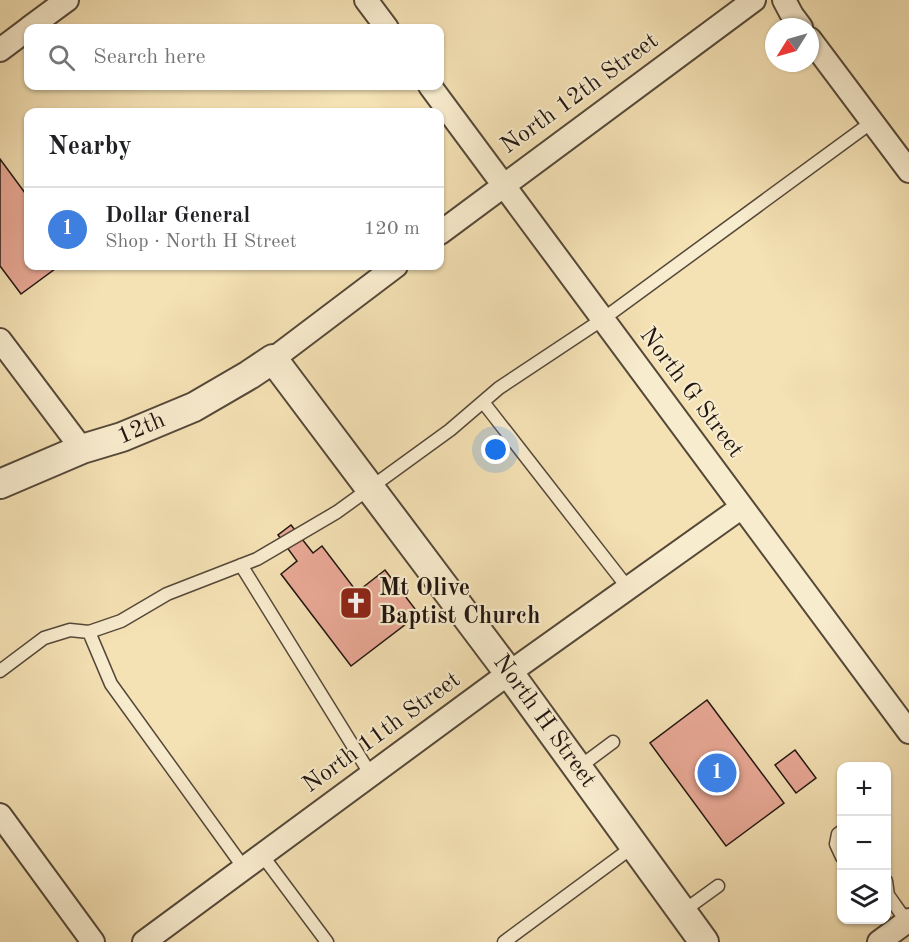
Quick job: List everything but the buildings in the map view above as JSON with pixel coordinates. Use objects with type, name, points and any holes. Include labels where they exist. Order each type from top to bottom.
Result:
[{"type":"street","points":[[36,24],[67,0]]},
{"type":"street","points":[[366,0],[384,24]]},
{"type":"street","name":"North 12th Street","points":[[444,230],[754,0]]},
{"type":"street","points":[[784,0],[794,18]]},
{"type":"street","points":[[0,50],[24,33]]},
{"type":"street","points":[[819,51],[909,171]]},
{"type":"street","name":"North G Street","points":[[433,90],[909,732]]},
{"type":"street","points":[[273,358],[391,270]]},
{"type":"street","points":[[0,340],[82,448]]},
{"type":"street","name":"12th","points":[[0,484],[82,448],[123,437],[194,407],[273,358]]},
{"type":"street","name":"North H Street","points":[[273,358],[508,673],[704,942]]},
{"type":"street","name":"North 11th Street","points":[[144,942],[508,673],[742,507]]},
{"type":"street","points":[[0,815],[93,942]]},
{"type":"street","points":[[879,942],[908,921]]},
{"type":"lane","points":[[0,671],[44,638],[70,630],[89,632],[121,621],[167,594],[257,559],[337,512],[450,430],[499,388],[603,319],[872,122]]},
{"type":"lane","points":[[483,402],[628,588]]},
{"type":"lane","points":[[241,565],[371,775]]},
{"type":"lane","points":[[89,632],[111,684],[253,861],[327,942]]},
{"type":"lane","points":[[578,768],[613,742]]},
{"type":"lane","points":[[504,942],[634,846]]},
{"type":"lane","points":[[682,912],[718,886]]},
{"type":"lane","points":[[891,900],[908,921]]},
{"type":"place","name":"Mt Olive Baptist Church","points":[[356,603]]},
{"type":"place","name":"Dollar General","points":[[717,773]]}]
